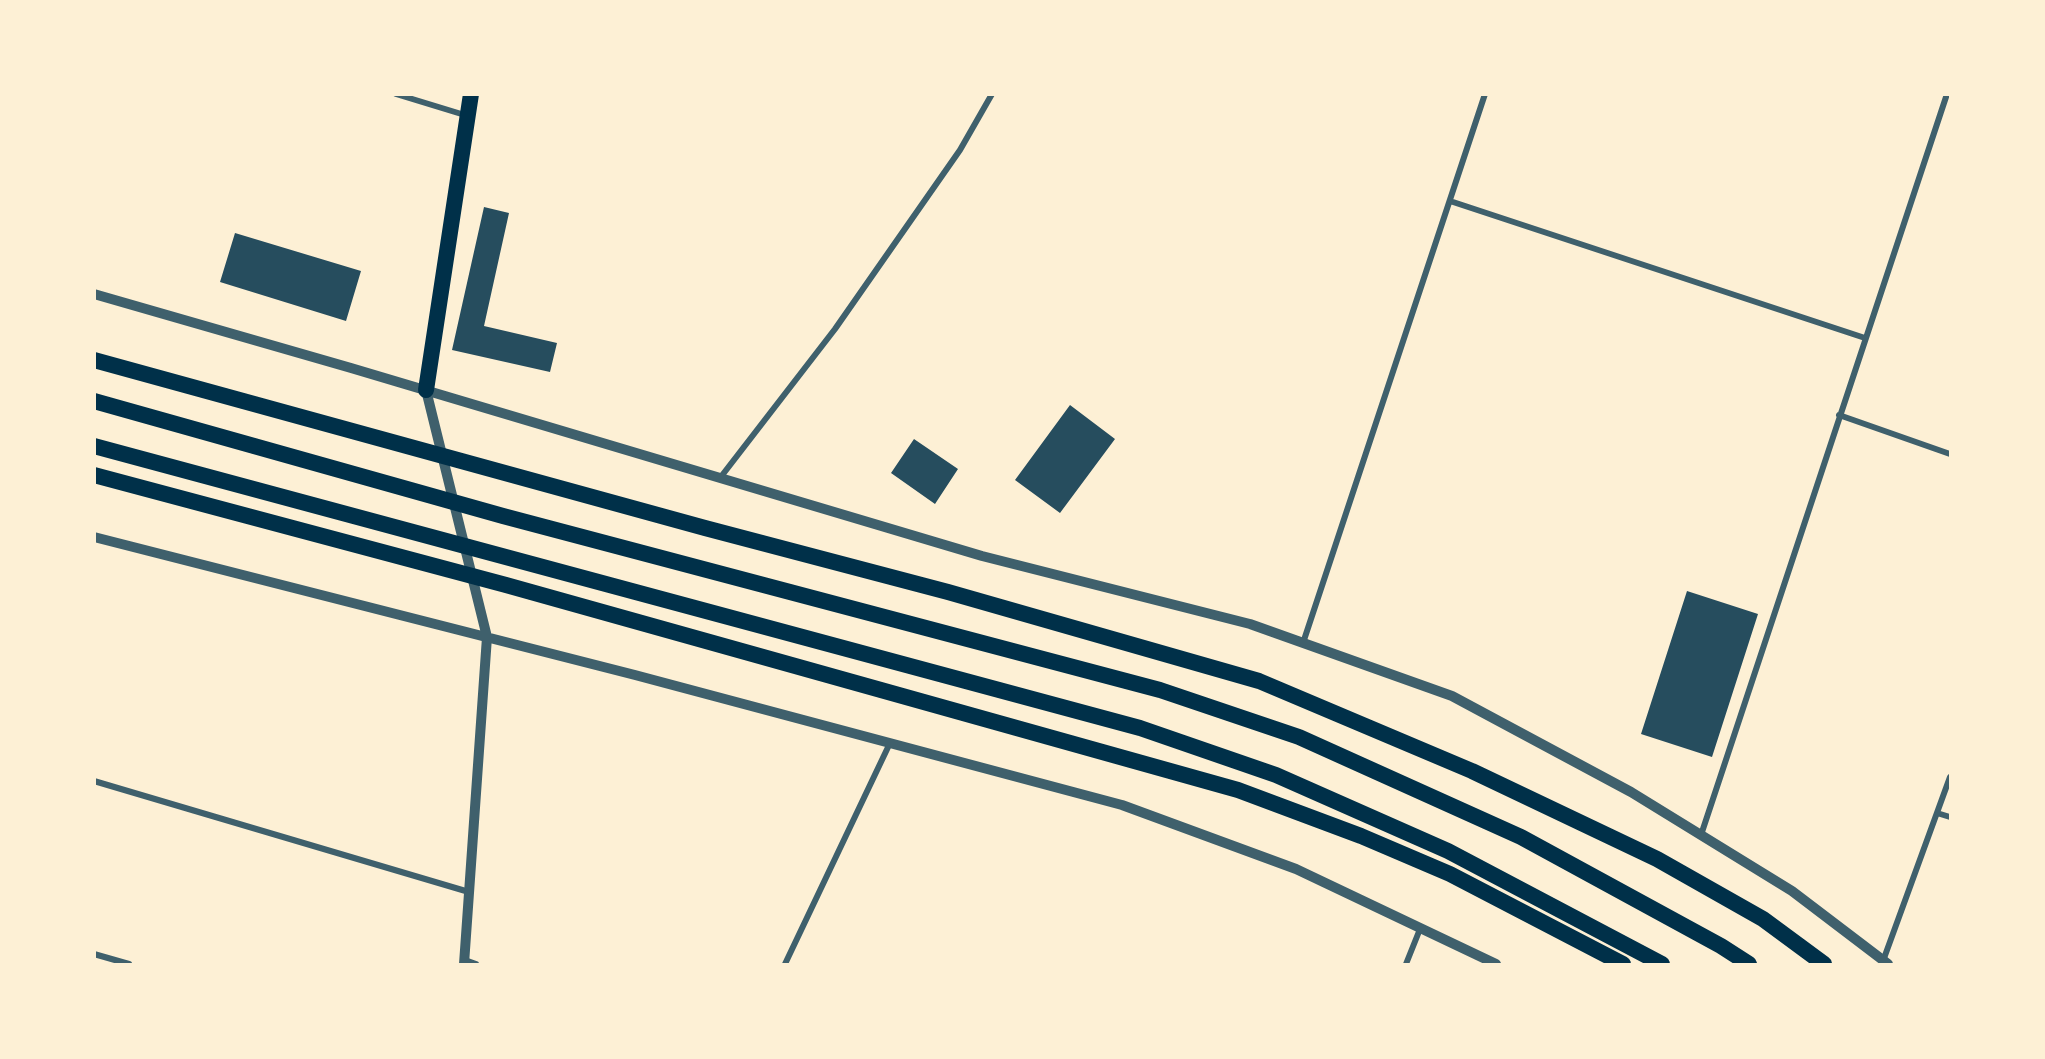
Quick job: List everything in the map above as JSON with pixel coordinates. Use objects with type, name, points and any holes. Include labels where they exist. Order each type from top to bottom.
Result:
[{"type":"highway","points":[[426,390],[471,94]]},
{"type":"highway","points":[[94,360],[948,592],[1259,681],[1472,771],[1657,859],[1763,920],[1824,964]]},
{"type":"highway","points":[[94,401],[514,519],[1160,690],[1299,737],[1521,837],[1721,946],[1749,964]]},
{"type":"highway","points":[[94,446],[1140,728],[1276,775],[1448,851],[1662,964]]},
{"type":"highway","points":[[94,475],[472,576],[1238,790],[1361,836],[1450,874],[1623,964]]},
{"type":"street","points":[[396,94],[468,116]]},
{"type":"street","points":[[720,478],[835,329],[960,150],[992,94]]},
{"type":"street","points":[[1303,643],[1485,94]]},
{"type":"street","points":[[1701,835],[1947,94]]},
{"type":"street","points":[[1450,201],[1865,338]]},
{"type":"street","points":[[94,294],[426,390],[982,556],[1250,624],[1452,696],[1631,792],[1792,891],[1885,963],[1950,777]]},
{"type":"street","points":[[426,390],[487,638],[465,962],[476,964]]},
{"type":"street","points":[[1839,415],[1950,454]]},
{"type":"street","points":[[94,537],[1122,805],[1296,869],[1496,964]]},
{"type":"street","points":[[785,964],[890,743]]},
{"type":"street","points":[[94,781],[469,892]]},
{"type":"street","points":[[1937,813],[1950,818]]},
{"type":"street","points":[[1406,964],[1420,928]]},
{"type":"street","points":[[94,954],[129,964]]},
{"type":"building","points":[[484,207],[509,213],[484,326],[557,343],[550,372],[452,350]]},
{"type":"building","points":[[235,233],[361,271],[346,321],[220,282]]},
{"type":"building","points":[[1070,405],[1115,439],[1060,513],[1015,480]]},
{"type":"building","points":[[914,439],[958,469],[935,504],[891,473]]},
{"type":"building","points":[[1687,591],[1758,614],[1712,757],[1641,734]]}]
